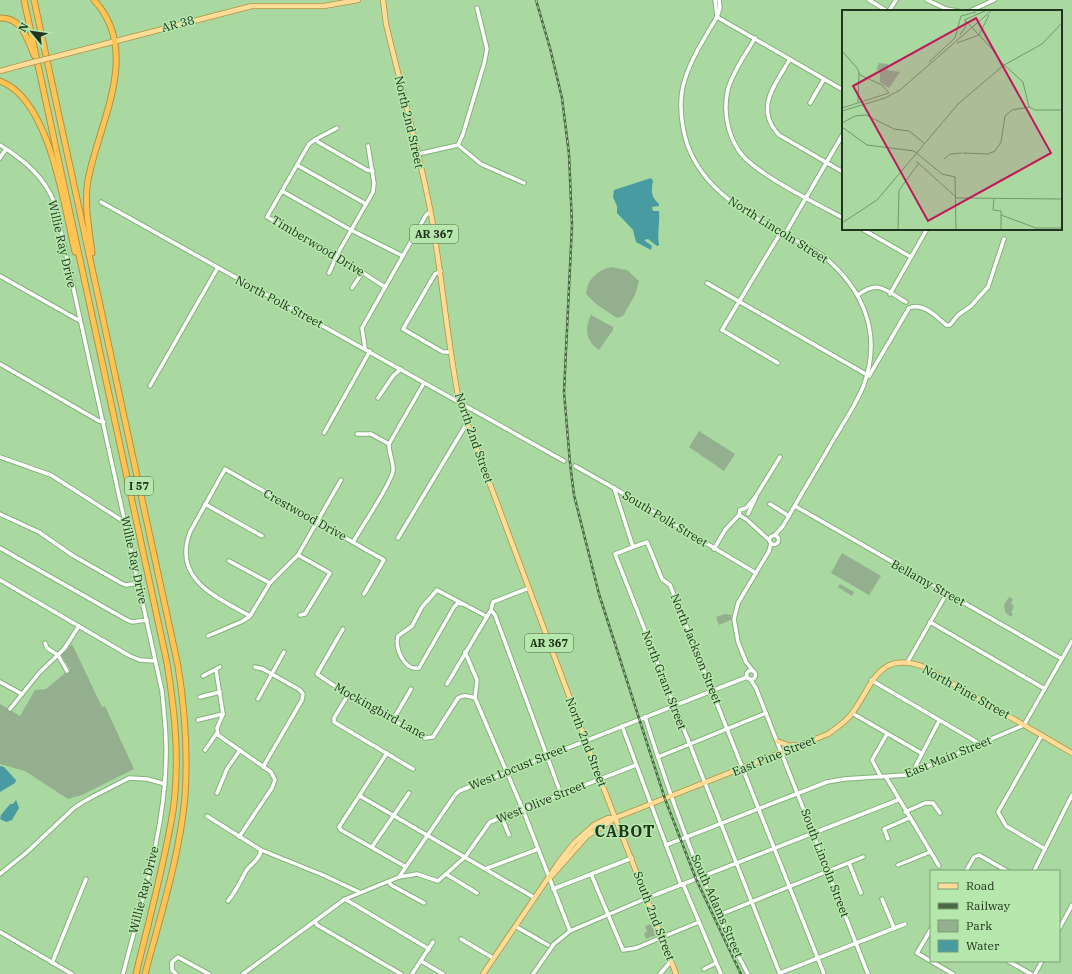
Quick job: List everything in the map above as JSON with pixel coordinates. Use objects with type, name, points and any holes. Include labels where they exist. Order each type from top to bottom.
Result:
[{"type":"highway","name":"I 57","points":[[24,0],[167,663],[176,725],[176,773],[173,810],[136,974]]},
{"type":"highway","name":"I 57","points":[[34,0],[178,666],[184,705],[186,764],[181,823],[145,974]]},
{"type":"highway","points":[[94,0],[104,14],[115,41],[117,54],[116,75],[87,187],[87,205],[94,277]]},
{"type":"highway","points":[[0,18],[14,21],[24,31],[40,72]]},
{"type":"highway","points":[[0,82],[12,87],[21,94],[45,136],[53,157],[87,300],[90,307]]},
{"type":"main road","name":"AR 38","points":[[0,71],[252,6],[324,6],[358,0]]},
{"type":"main road","points":[[377,0],[383,6]]},
{"type":"main road","name":"North 2nd Street","points":[[383,0],[383,6],[418,154],[430,212],[441,271],[450,352],[459,401],[585,741],[632,858]]},
{"type":"main road","name":"East Pine Street","points":[[483,974],[549,879],[587,836],[615,818],[828,734],[839,726],[852,713],[871,680],[885,668],[892,665],[907,663]]},
{"type":"main road","name":"North Pine Street","points":[[907,663],[924,667],[1072,753]]},
{"type":"main road","points":[[777,741],[790,746],[801,745]]},
{"type":"main road","name":"South 2nd Street","points":[[632,858],[676,974]]},
{"type":"street","points":[[715,0],[717,17],[756,38],[842,89]]},
{"type":"street","name":"North Lincoln Street","points":[[719,0],[720,8],[717,17],[695,56],[685,80],[681,108],[684,137],[697,168],[716,190],[731,202],[822,256],[837,267],[858,295],[867,318],[870,336],[871,352],[867,376],[856,401],[783,526],[773,539],[769,551],[738,603],[734,619],[736,636],[746,662],[748,676],[756,688],[782,753]]},
{"type":"street","points":[[869,0],[886,10]]},
{"type":"street","points":[[889,10],[896,0]]},
{"type":"street","points":[[927,0],[946,9],[952,10]]},
{"type":"street","points":[[972,10],[994,0]]},
{"type":"street","points":[[458,145],[484,64],[487,49],[476,8]]},
{"type":"street","points":[[756,38],[734,75],[728,89],[727,120],[731,136],[739,152],[755,167],[842,217]]},
{"type":"street","points":[[790,59],[771,92],[767,114],[772,126],[779,135],[842,171]]},
{"type":"street","points":[[810,103],[824,79]]},
{"type":"street","name":"Timberwood Drive","points":[[337,128],[309,144],[267,217],[337,256],[385,287]]},
{"type":"street","points":[[785,234],[842,136]]},
{"type":"street","points":[[316,139],[318,142],[367,170],[373,171]]},
{"type":"street","name":"Willie Ray Drive","points":[[0,145],[30,167],[42,181],[54,200],[162,691],[165,726],[165,784],[157,837],[123,974]]},
{"type":"street","points":[[418,154],[458,145]]},
{"type":"street","points":[[458,145],[481,164],[524,183]]},
{"type":"street","points":[[329,273],[373,192],[373,171],[368,146]]},
{"type":"street","points":[[0,158],[6,149]]},
{"type":"street","points":[[297,165],[366,204]]},
{"type":"street","points":[[282,191],[351,230],[402,256]]},
{"type":"street","name":"North Polk Street","points":[[101,202],[218,269],[365,348],[459,401]]},
{"type":"street","points":[[365,348],[362,328],[402,256],[426,216],[430,212]]},
{"type":"street","points":[[864,230],[911,257]]},
{"type":"street","points":[[890,294],[926,230]]},
{"type":"street","points":[[778,363],[722,330],[781,232]]},
{"type":"street","points":[[707,283],[867,376],[871,375],[909,308],[922,308],[936,316],[946,325],[950,325],[958,315],[980,297],[990,283],[1004,239]]},
{"type":"street","points":[[150,386],[218,269]]},
{"type":"street","points":[[441,271],[435,274],[403,329],[443,352],[450,352]]},
{"type":"street","points":[[352,288],[362,272]]},
{"type":"street","points":[[0,276],[80,321]]},
{"type":"street","points":[[858,295],[874,286],[906,302]]},
{"type":"street","points":[[324,433],[370,351]]},
{"type":"street","points":[[0,364],[99,421],[104,422]]},
{"type":"street","points":[[378,398],[393,376],[401,369]]},
{"type":"street","points":[[357,434],[371,434],[389,444],[424,382]]},
{"type":"street","points":[[459,401],[564,461]]},
{"type":"street","points":[[398,538],[467,423]]},
{"type":"street","name":"Crestwood Drive","points":[[206,504],[225,469],[353,542],[391,478],[393,465],[389,454],[389,444]]},
{"type":"street","points":[[714,549],[725,530],[734,522],[748,514],[756,496],[780,456]]},
{"type":"street","points":[[0,457],[51,475],[126,523]]},
{"type":"street","name":"South Polk Street","points":[[575,466],[756,573]]},
{"type":"street","points":[[208,636],[243,621],[250,616],[270,583],[298,555],[341,480]]},
{"type":"street","points":[[614,488],[633,547]]},
{"type":"street","points":[[756,496],[746,508],[740,509],[742,517],[773,539]]},
{"type":"street","points":[[250,616],[203,589],[194,579],[185,553],[186,543],[206,504],[262,536]]},
{"type":"street","points":[[770,504],[789,516]]},
{"type":"street","name":"Bellamy Street","points":[[795,506],[1062,659]]},
{"type":"street","points":[[746,508],[750,522]]},
{"type":"street","points":[[0,514],[39,532],[72,555],[121,582],[126,584],[139,584]]},
{"type":"street","points":[[353,542],[384,560],[364,594]]},
{"type":"street","name":"North Jackson Street","points":[[633,547],[646,542],[662,579],[670,584],[760,808],[824,974]]},
{"type":"street","name":"North Grant Street","points":[[633,547],[615,554],[720,824],[780,973]]},
{"type":"street","points":[[0,548],[127,620],[132,622],[147,620]]},
{"type":"street","points":[[298,555],[330,573],[306,614],[300,615]]},
{"type":"street","points":[[229,561],[270,583]]},
{"type":"street","points":[[0,580],[140,660],[155,661]]},
{"type":"street","points":[[447,684],[486,616],[491,610],[493,602],[529,588]]},
{"type":"street","points":[[462,604],[458,603],[454,607],[422,664],[416,668],[407,665],[398,646],[398,636],[412,626],[422,607],[433,592],[437,590],[441,591],[486,616]]},
{"type":"street","points":[[907,663],[947,593]]},
{"type":"street","points":[[452,598],[454,607]]},
{"type":"street","points":[[491,610],[497,622],[561,794]]},
{"type":"street","points":[[930,622],[1045,689]]},
{"type":"street","points":[[10,709],[39,673],[58,655],[80,626]]},
{"type":"street","name":"Mockingbird Lane","points":[[343,629],[317,674],[348,695],[429,739],[433,737],[458,698],[462,696],[475,698]]},
{"type":"street","points":[[1024,725],[1072,642]]},
{"type":"street","points":[[46,643],[47,648],[58,655],[66,671]]},
{"type":"street","points":[[258,699],[284,652]]},
{"type":"street","points":[[465,652],[477,680],[475,698],[523,810],[569,929]]},
{"type":"street","name":"North Lincoln Street","points":[[746,662],[755,673],[756,688]]},
{"type":"street","points":[[255,667],[263,669],[300,690],[303,694],[302,700],[263,767]]},
{"type":"street","points":[[203,676],[220,668]]},
{"type":"street","points":[[205,750],[217,733],[223,714],[216,670]]},
{"type":"street","points":[[748,676],[753,671]]},
{"type":"street","points":[[748,676],[755,677]]},
{"type":"street","name":"West Locust Street","points":[[243,974],[345,899],[359,892],[399,877],[455,795],[465,788],[748,676]]},
{"type":"street","points":[[871,680],[977,742],[979,745]]},
{"type":"street","points":[[0,682],[22,694]]},
{"type":"street","points":[[394,720],[411,689]]},
{"type":"street","points":[[200,697],[220,692]]},
{"type":"street","points":[[348,695],[332,720],[412,769]]},
{"type":"street","points":[[658,757],[766,713]]},
{"type":"street","points":[[852,713],[921,753]]},
{"type":"street","points":[[198,720],[223,714]]},
{"type":"street","name":"South Adams Street","points":[[645,717],[671,797],[702,877],[748,974]]},
{"type":"street","points":[[912,773],[921,753],[939,721]]},
{"type":"street","name":"East Main Street","points":[[666,845],[827,782],[844,779],[900,776],[912,773],[1024,725]]},
{"type":"street","points":[[622,726],[650,805],[682,885],[721,974]]},
{"type":"street","points":[[217,733],[271,772],[274,783],[239,837]]},
{"type":"street","points":[[887,734],[872,760],[939,866]]},
{"type":"street","points":[[1042,735],[998,812],[1006,826],[1045,849]]},
{"type":"street","points":[[217,793],[227,769],[240,750]]},
{"type":"street","points":[[386,753],[339,827],[341,830],[406,867]]},
{"type":"street","name":"South Lincoln Street","points":[[782,753],[799,793],[868,974]]},
{"type":"street","name":"West Olive Street","points":[[446,874],[465,856],[490,822],[636,765]]},
{"type":"street","points":[[0,874],[26,853],[69,812],[90,798],[129,778],[147,779],[165,784]]},
{"type":"street","points":[[372,848],[409,793]]},
{"type":"street","points":[[1034,870],[1072,795]]},
{"type":"street","points":[[360,796],[535,898]]},
{"type":"street","points":[[533,974],[554,944],[569,929],[898,800]]},
{"type":"street","points":[[905,812],[925,803],[933,803],[940,813]]},
{"type":"street","points":[[207,816],[261,850],[359,892]]},
{"type":"street","points":[[502,818],[509,835]]},
{"type":"street","points":[[888,838],[884,830],[909,818]]},
{"type":"street","points":[[485,869],[538,849]]},
{"type":"street","points":[[228,901],[241,883],[249,867],[258,859],[261,850]]},
{"type":"street","points":[[898,865],[930,852]]},
{"type":"street","points":[[967,870],[974,857],[979,855],[1004,870]]},
{"type":"street","points":[[719,915],[829,872],[862,857]]},
{"type":"street","points":[[553,889],[632,858]]},
{"type":"street","points":[[849,863],[861,893]]},
{"type":"street","points":[[399,877],[417,874],[438,881],[446,874],[478,893]]},
{"type":"street","points":[[591,874],[623,950],[636,948],[699,922]]},
{"type":"street","points":[[52,963],[86,879]]},
{"type":"street","points":[[389,882],[391,885],[424,903]]},
{"type":"street","points":[[345,899],[429,949]]},
{"type":"street","points":[[882,899],[894,928]]},
{"type":"street","points":[[1060,927],[1072,905]]},
{"type":"street","points":[[314,922],[401,974]]},
{"type":"street","points":[[780,973],[905,924]]},
{"type":"street","points":[[515,926],[548,945]]},
{"type":"street","points":[[930,931],[917,953],[930,961]]},
{"type":"street","points":[[0,932],[72,974]]},
{"type":"street","points":[[461,939],[493,958]]},
{"type":"street","points":[[412,974],[433,942]]},
{"type":"street","points":[[176,974],[172,970],[172,962],[178,957],[209,974]]},
{"type":"street","points":[[421,961],[443,974]]},
{"type":"street","points":[[660,974],[671,961]]},
{"type":"street","points":[[932,962],[953,974]]},
{"type":"street","points":[[1010,962],[1031,974]]},
{"type":"street","points":[[1035,974],[1041,962]]},
{"type":"street","points":[[704,970],[716,963]]},
{"type":"green space","points":[[611,267],[627,270],[639,281],[635,295],[623,316],[617,318],[596,304],[586,294],[588,284],[594,276],[606,268]]},
{"type":"green space","points":[[591,315],[613,327],[613,330],[599,350],[591,343],[589,339],[587,325]]},
{"type":"green space","points":[[699,431],[735,454],[724,471],[689,447]]},
{"type":"green space","points":[[842,553],[881,576],[869,595],[831,573]]},
{"type":"green space","points":[[840,584],[854,592],[852,596],[838,587]]},
{"type":"green space","points":[[1009,597],[1013,599],[1011,603],[1014,607],[1011,612],[1013,614],[1011,617],[1005,612],[1004,605]]},
{"type":"green space","points":[[725,614],[732,615],[731,620],[719,625],[716,617]]},
{"type":"green space","points":[[72,644],[102,707],[105,706],[134,769],[82,795],[68,799],[25,771],[0,764],[0,704],[20,716],[35,690],[46,689],[70,669],[61,655]]},
{"type":"green space","points":[[652,924],[656,935],[646,939],[644,933],[647,932],[645,926]]},
{"type":"water","points":[[651,178],[653,181],[653,196],[659,204],[659,206],[652,207],[653,211],[659,211],[659,245],[657,246],[648,239],[644,240],[652,246],[651,250],[636,242],[633,230],[617,213],[617,206],[613,197],[614,190]]},
{"type":"water","points":[[0,766],[4,767],[16,780],[15,783],[0,792]]},
{"type":"water","points":[[16,800],[19,808],[12,820],[6,822],[0,819],[1,815],[10,804],[13,804]]},
{"type":"railway","points":[[536,0],[550,48],[562,98],[569,154],[572,225],[564,392],[574,495],[599,594],[665,799],[696,879],[741,974]]},
{"type":"district","name":"CABOT","points":[[625,831]]}]
